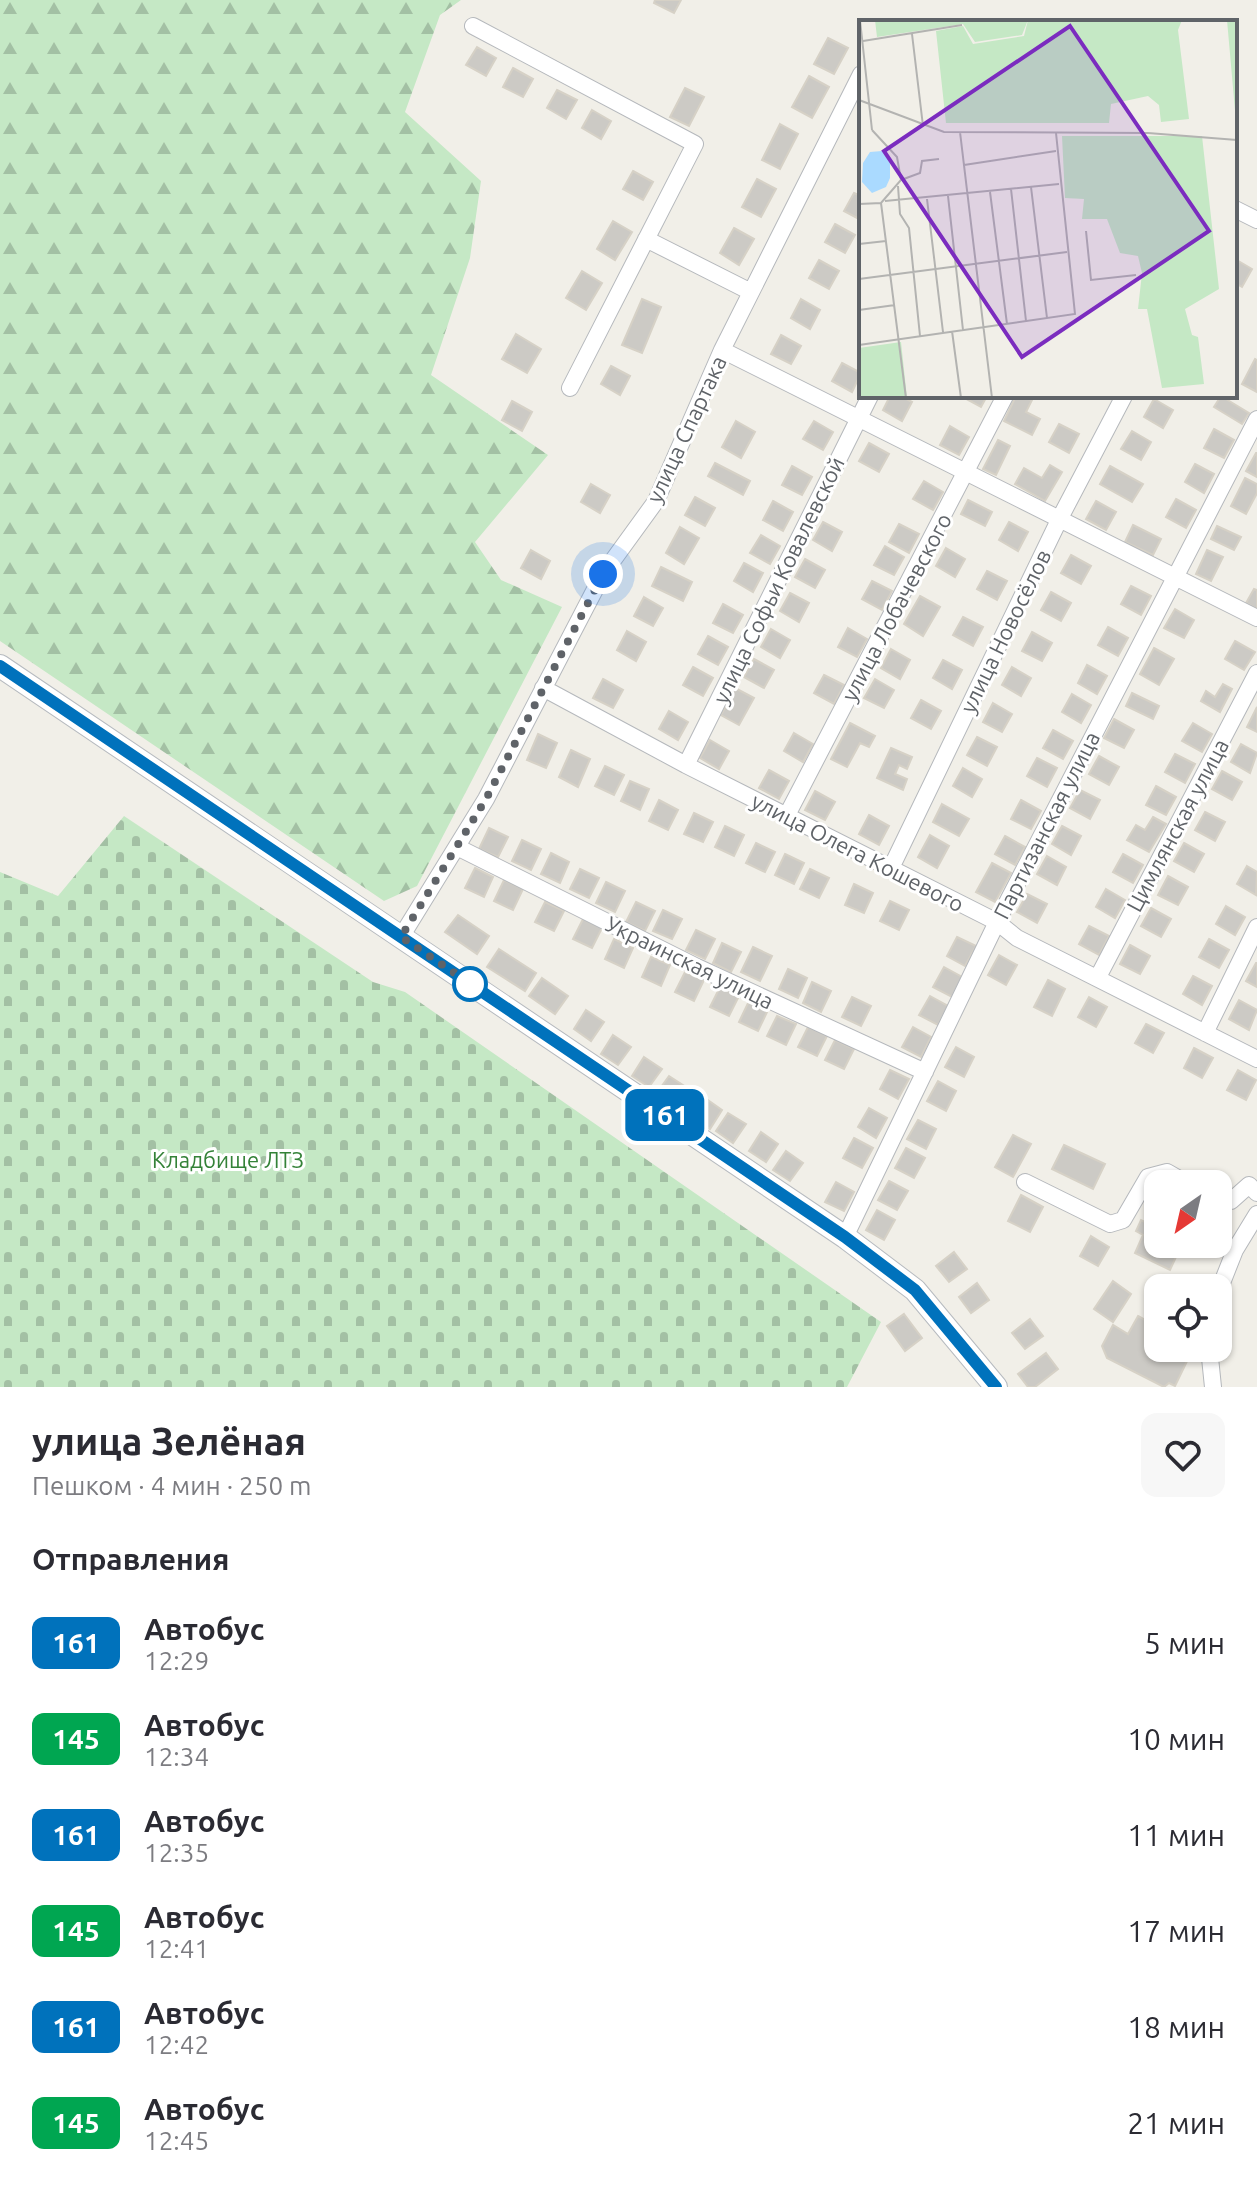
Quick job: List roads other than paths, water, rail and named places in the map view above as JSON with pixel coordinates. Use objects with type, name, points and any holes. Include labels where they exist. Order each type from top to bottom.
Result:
[{"type":"street","points":[[473,26],[695,144],[570,388]]},
{"type":"street","name":"улица Спартака","points":[[401,937],[457,847],[603,574],[656,501],[722,350],[859,78]]},
{"type":"street","points":[[1237,210],[1257,220]]},
{"type":"street","points":[[646,239],[751,292]]},
{"type":"street","points":[[722,350],[1257,618]]},
{"type":"street","name":"улица Софьи Ковалевской","points":[[686,765],[869,398]]},
{"type":"street","name":"улица Лобачевского","points":[[786,817],[1004,398]]},
{"type":"street","name":"улица Новосёлов","points":[[891,868],[1060,518],[1123,398]]},
{"type":"street","name":"Партизанская улица","points":[[845,1237],[997,922],[1257,419]]},
{"type":"street","points":[[0,666],[845,1237],[915,1290],[993,1386]]},
{"type":"street","name":"Цимлянская улица","points":[[1098,977],[1257,673]]},
{"type":"street","name":"улица Олега Кошевого","points":[[543,688],[786,817],[997,922],[1017,938],[1257,1059]]},
{"type":"street","name":"Украинская улица","points":[[457,847],[697,967],[925,1072]]},
{"type":"street","points":[[1205,1033],[1257,927]]},
{"type":"street","points":[[1025,1182],[1110,1224],[1123,1220],[1144,1184]]},
{"type":"street","points":[[1232,1200],[1249,1185],[1257,1193]]},
{"type":"street","points":[[1226,1274],[1235,1250],[1257,1214]]},
{"type":"street","points":[[1210,1362],[1213,1387]]},
{"type":"park label","name":"Кладбище ЛТЗ","points":[[228,1159]]}]
